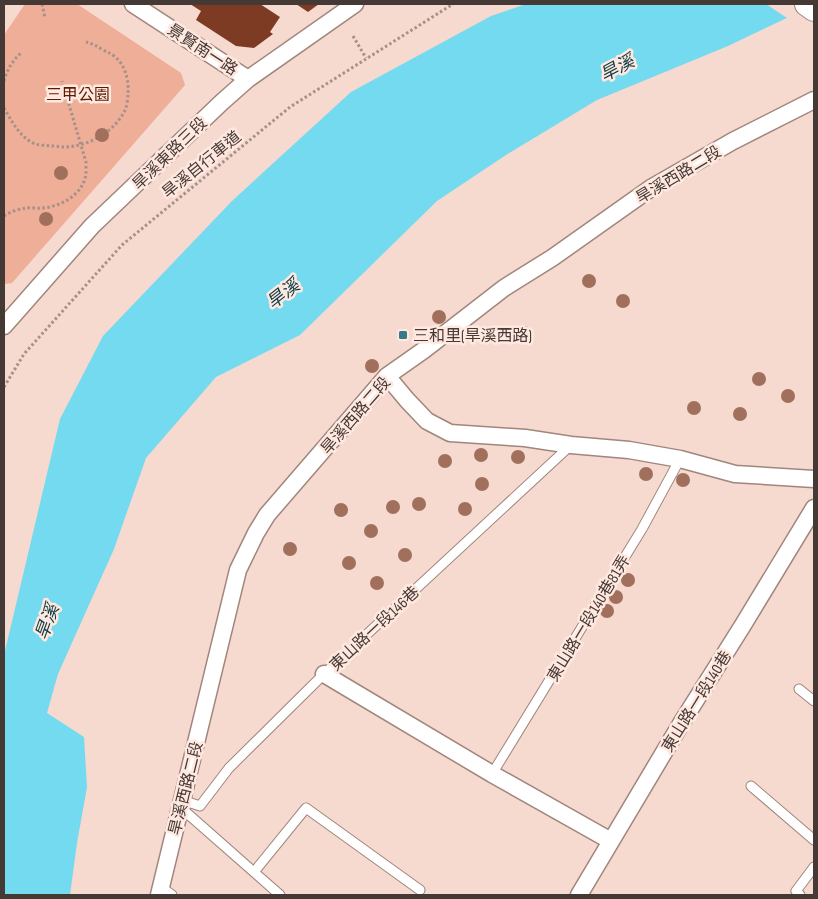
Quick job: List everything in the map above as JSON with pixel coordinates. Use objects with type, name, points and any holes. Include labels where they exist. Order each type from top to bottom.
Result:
[{"type":"main road","points":[[807,4],[814,9]]},
{"type":"street","name":"景賢南一路","points":[[133,4],[248,79]]},
{"type":"street","name":"旱溪東路三段","points":[[4,326],[92,226],[211,112],[248,79],[355,4]]},
{"type":"street","name":"旱溪西路二段","points":[[164,892],[181,804],[238,570],[267,514],[387,376],[504,288],[552,258],[652,188],[733,141],[814,100]]},
{"type":"street","points":[[387,376],[427,420],[450,433],[525,438],[571,445],[629,450],[680,459],[735,474],[814,479]]},
{"type":"street","name":"東山路一段140巷","points":[[579,895],[682,722],[814,508]]},
{"type":"street","points":[[324,674],[492,774],[611,841]]},
{"type":"lane","name":"東山路一段146巷","points":[[181,804],[200,806],[229,768],[324,674],[571,445]]},
{"type":"lane","name":"東山路一段140巷81弄","points":[[492,774],[642,529],[680,459]]},
{"type":"lane","points":[[799,689],[814,701]]},
{"type":"lane","points":[[751,786],[814,840]]},
{"type":"lane","points":[[181,804],[280,895]]},
{"type":"lane","points":[[254,872],[306,808],[420,890]]},
{"type":"lane","points":[[800,895],[796,892],[814,867]]},
{"type":"path","points":[[42,4],[45,18]]},
{"type":"path","name":"旱溪自行車道","points":[[4,387],[24,354],[122,245],[290,107],[453,4]]},
{"type":"path","points":[[353,36],[366,58]]},
{"type":"path","points":[[4,108],[17,129],[32,142],[42,145],[64,147],[81,145],[100,136],[118,121],[126,110],[129,86],[127,75],[114,56],[96,44],[86,42]]},
{"type":"path","points":[[4,81],[14,59],[21,53]]},
{"type":"path","points":[[4,216],[25,208],[42,208],[67,202],[76,193],[86,176],[86,162],[62,81]]},
{"type":"green space","name":"三甲公園","points":[[25,4],[77,4],[181,73],[185,85],[12,283],[4,284],[4,35]]},
{"type":"water","name":"旱溪","points":[[526,4],[814,5],[728,46],[597,100],[506,155],[437,201],[300,335],[216,377],[146,458],[114,549],[58,674],[47,713],[84,737],[87,787],[70,895],[4,895],[4,655],[60,419],[103,336],[232,201],[351,92],[491,16]]},
{"type":"pier","points":[[766,4],[814,4],[814,8],[790,20]]},
{"type":"building","points":[[190,4],[260,4],[280,17],[270,32],[273,34],[254,48],[236,46],[196,20],[201,11]]},
{"type":"building","points":[[296,4],[319,4],[308,12]]},
{"type":"place","name":"三和里(旱溪西路)","points":[[403,335]]}]
